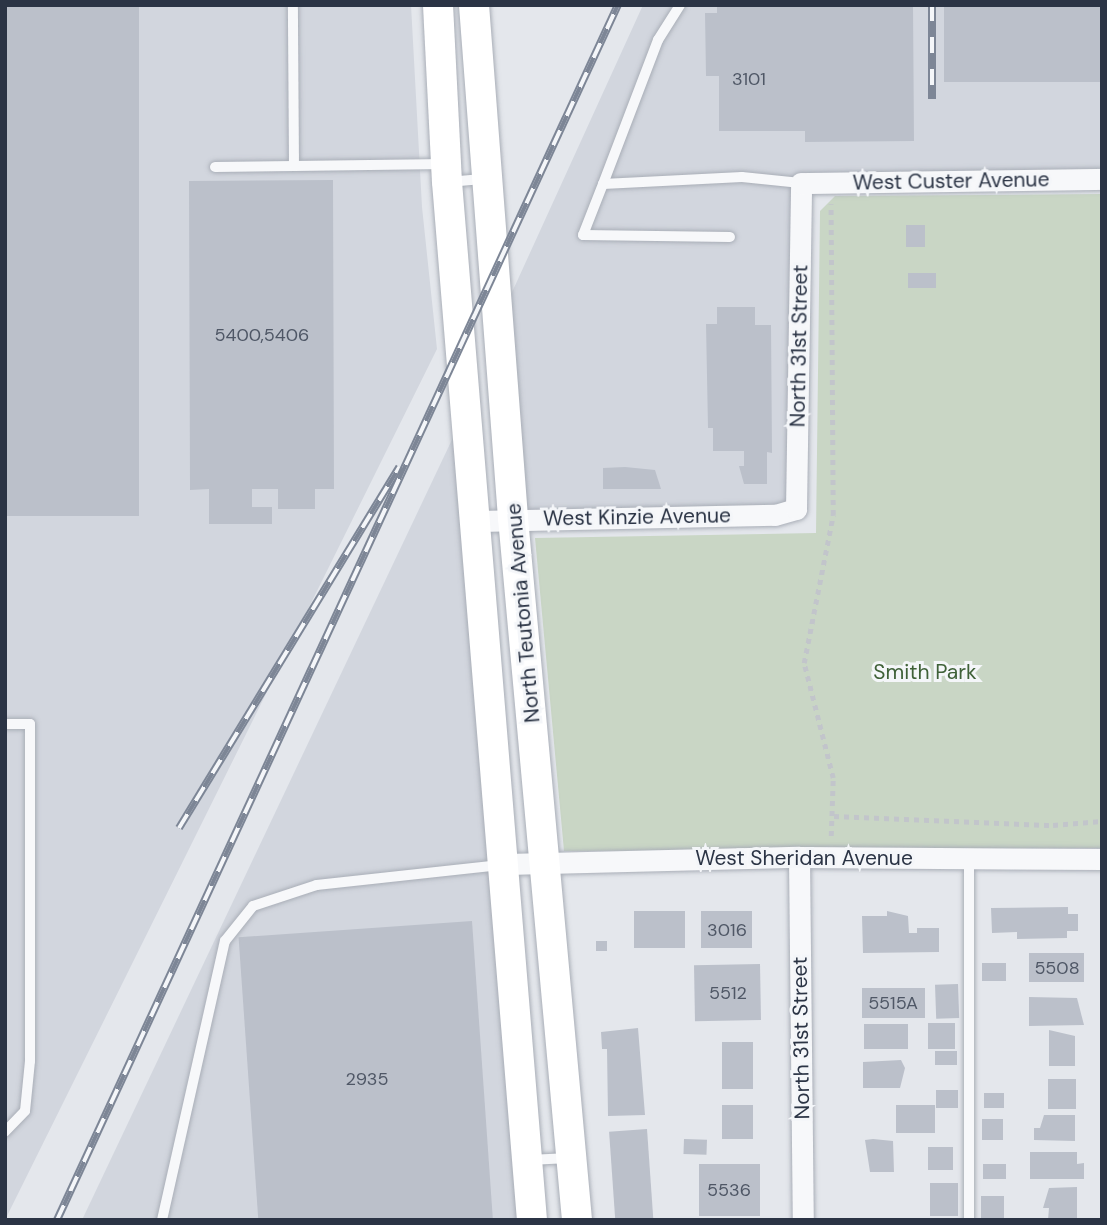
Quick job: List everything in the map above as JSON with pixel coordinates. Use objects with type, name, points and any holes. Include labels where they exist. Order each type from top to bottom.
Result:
[{"type":"main road","name":"North Teutonia Avenue","points":[[438,5],[446,173],[478,521],[532,1220]]},
{"type":"main road","name":"North Teutonia Avenue","points":[[474,5],[513,518],[577,1220]]},
{"type":"street","name":"West Custer Avenue","points":[[801,183],[1102,179]]},
{"type":"street","name":"North 31st Street","points":[[796,509],[801,183]]},
{"type":"street","name":"West Kinzie Avenue","points":[[478,521],[513,518],[775,515],[796,509]]},
{"type":"street","name":"North 31st Street","points":[[799,857],[803,1220]]},
{"type":"street","name":"West Sheridan Avenue","points":[[506,864],[799,857],[1102,859]]},
{"type":"lane","points":[[293,5],[294,166]]},
{"type":"lane","points":[[680,5],[658,40],[583,235],[730,237]]},
{"type":"lane","points":[[215,167],[294,166],[446,173],[488,179]]},
{"type":"lane","points":[[603,184],[742,177],[801,183]]},
{"type":"lane","points":[[5,724],[30,724],[30,1061],[25,1111],[5,1132]]},
{"type":"lane","points":[[970,858],[970,1220]]},
{"type":"lane","points":[[162,1220],[225,942],[253,906],[317,885],[506,864]]},
{"type":"lane","points":[[527,1160],[572,1158]]},
{"type":"path","points":[[827,183],[834,272],[834,515],[804,663],[833,778],[831,836]]},
{"type":"path","points":[[833,816],[1053,825],[1102,821]]},
{"type":"shaded area","points":[[5,5],[411,5],[422,207],[437,349],[5,1220]]},
{"type":"shaded area","points":[[643,5],[1102,5],[1102,179],[801,183],[796,509],[513,518],[498,323]]},
{"type":"shaded area","points":[[467,408],[532,1220],[82,1220]]},
{"type":"green space","name":"Smith Park","points":[[1102,194],[1102,848],[564,851],[535,538],[816,533],[820,211],[835,196]]},
{"type":"building","points":[[5,5],[139,5],[139,516],[5,516]]},
{"type":"building","points":[[717,5],[913,5],[914,141],[805,142],[805,131],[719,131],[719,76],[706,76],[705,13],[717,13]]},
{"type":"building","points":[[944,5],[1102,5],[1102,82],[944,82]]},
{"type":"building","points":[[333,180],[334,489],[315,489],[315,509],[278,509],[278,489],[252,489],[252,507],[272,507],[272,524],[209,524],[209,489],[190,490],[189,181]]},
{"type":"building","points":[[906,225],[925,225],[925,247],[906,247]]},
{"type":"building","points":[[908,273],[936,273],[936,288],[908,288]]},
{"type":"building","points":[[717,307],[755,307],[755,325],[771,325],[772,453],[767,452],[767,484],[744,484],[739,466],[744,466],[744,451],[713,451],[713,428],[708,428],[706,324],[717,324]]},
{"type":"building","points":[[603,468],[655,470],[661,489],[603,489]]},
{"type":"building","points":[[1068,907],[1068,914],[1078,914],[1078,931],[1067,931],[1067,938],[1017,939],[1017,932],[992,933],[991,908]]},
{"type":"building","points":[[634,911],[685,911],[685,948],[634,948]]},
{"type":"building","points":[[701,911],[752,911],[752,948],[701,948]]},
{"type":"building","points":[[887,911],[908,916],[909,933],[917,933],[917,928],[939,928],[939,952],[863,953],[862,916],[887,916]]},
{"type":"building","points":[[472,921],[493,1220],[258,1220],[239,937]]},
{"type":"building","points":[[596,941],[607,941],[607,951],[596,951]]},
{"type":"building","points":[[1029,953],[1084,953],[1084,982],[1029,982]]},
{"type":"building","points":[[982,963],[1006,963],[1006,981],[982,981]]},
{"type":"building","points":[[760,964],[761,1020],[695,1021],[694,965]]},
{"type":"building","points":[[958,984],[959,1018],[936,1019],[935,985]]},
{"type":"building","points":[[862,988],[925,988],[925,1018],[862,1018]]},
{"type":"building","points":[[1029,997],[1077,998],[1084,1025],[1029,1026]]},
{"type":"building","points":[[928,1023],[955,1023],[955,1049],[928,1049]]},
{"type":"building","points":[[864,1024],[908,1024],[908,1049],[864,1049]]},
{"type":"building","points":[[638,1028],[645,1115],[608,1116],[607,1049],[602,1049],[601,1032]]},
{"type":"building","points":[[1049,1030],[1075,1036],[1075,1066],[1049,1066]]},
{"type":"building","points":[[722,1042],[753,1042],[753,1089],[722,1089]]},
{"type":"building","points":[[935,1051],[957,1051],[957,1065],[935,1065]]},
{"type":"building","points":[[901,1060],[905,1068],[900,1088],[863,1088],[863,1062]]},
{"type":"building","points":[[1048,1079],[1076,1079],[1076,1109],[1048,1109]]},
{"type":"building","points":[[936,1090],[958,1090],[958,1108],[936,1108]]},
{"type":"building","points":[[984,1093],[1004,1093],[1004,1108],[984,1108]]},
{"type":"building","points":[[722,1105],[753,1105],[753,1139],[722,1139]]},
{"type":"building","points":[[896,1105],[935,1105],[935,1133],[896,1133]]},
{"type":"building","points":[[1044,1115],[1075,1115],[1075,1141],[1034,1140],[1034,1128],[1040,1128]]},
{"type":"building","points":[[982,1119],[1003,1119],[1003,1140],[982,1140]]},
{"type":"building","points":[[647,1129],[653,1220],[615,1220],[609,1132]]},
{"type":"building","points":[[684,1139],[707,1140],[706,1155],[683,1154]]},
{"type":"building","points":[[865,1140],[893,1141],[894,1172],[870,1172]]},
{"type":"building","points":[[928,1147],[953,1147],[953,1170],[928,1170]]},
{"type":"building","points":[[1030,1152],[1077,1152],[1077,1164],[1084,1163],[1084,1179],[1030,1179]]},
{"type":"building","points":[[699,1164],[760,1164],[760,1216],[699,1216]]},
{"type":"building","points":[[983,1164],[1006,1164],[1006,1179],[983,1179]]},
{"type":"building","points":[[930,1183],[958,1183],[958,1216],[930,1216]]},
{"type":"building","points":[[1077,1187],[1077,1220],[1048,1220],[1049,1208],[1043,1208],[1049,1188]]},
{"type":"building","points":[[981,1196],[1004,1196],[1004,1220],[981,1220]]},
{"type":"railway","points":[[57,1220],[618,5]]},
{"type":"railway","points":[[932,5],[932,99]]},
{"type":"railway","points":[[179,828],[399,467]]}]
